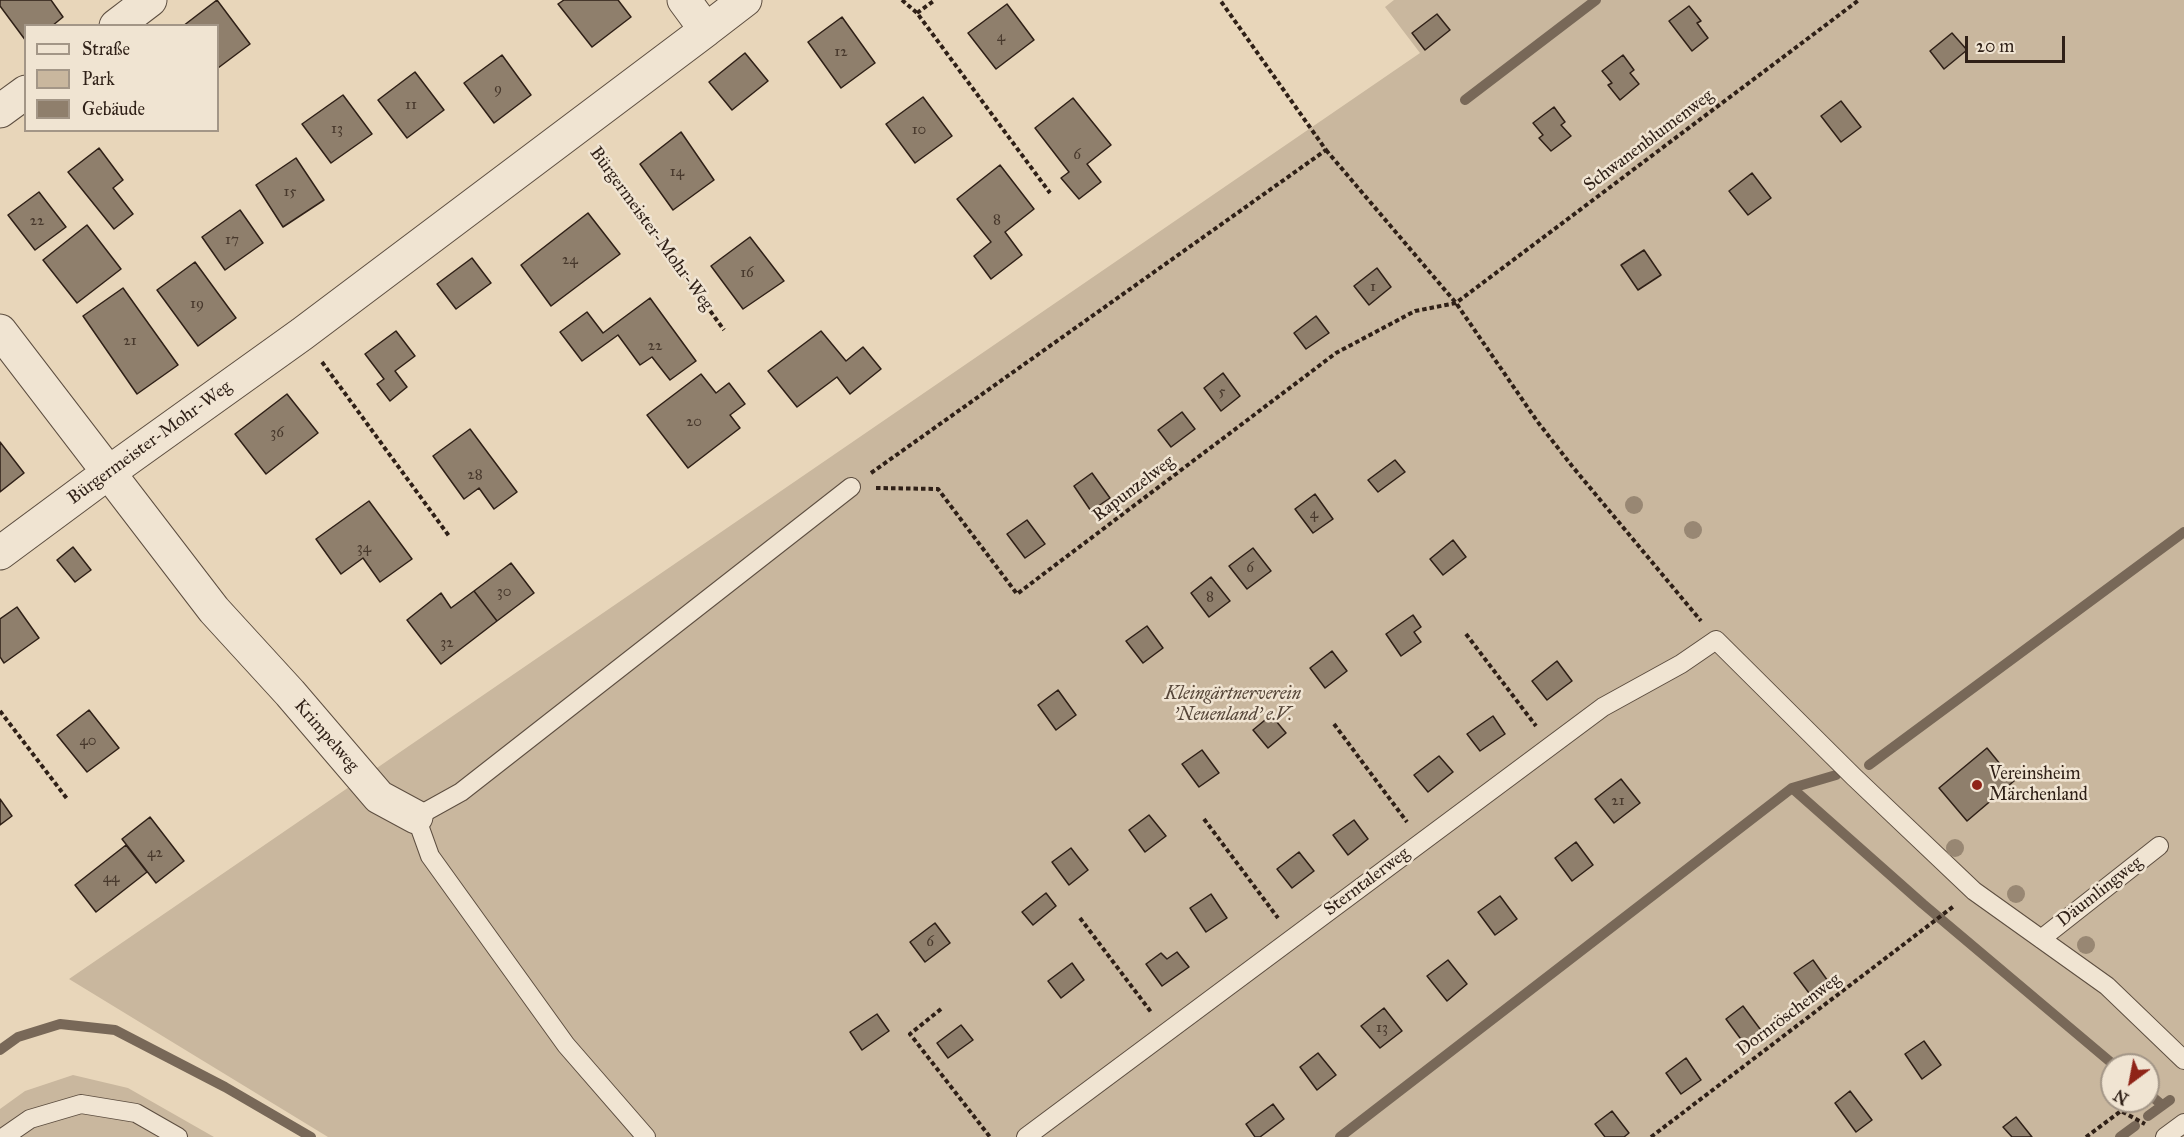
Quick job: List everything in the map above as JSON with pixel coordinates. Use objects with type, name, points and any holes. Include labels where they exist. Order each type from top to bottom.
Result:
[{"type":"street","points":[[119,24],[150,0]]},
{"type":"street","points":[[684,0],[706,30]]},
{"type":"street","name":"Bürgermeister-Mohr-Weg","points":[[0,553],[302,334],[745,0]]},
{"type":"street","points":[[0,111],[24,93]]},
{"type":"street","name":"Krimpelweg","points":[[0,332],[214,610],[290,693],[379,797],[416,817]]},
{"type":"lane","points":[[646,1137],[566,1045],[430,856],[416,817],[461,792],[851,487]]},
{"type":"lane","points":[[1716,640],[1854,777],[1974,891],[2114,991],[2184,1060]]},
{"type":"lane","name":"Sterntalerweg","points":[[1026,1137],[1603,708],[1681,664],[1716,640]]},
{"type":"lane","name":"Däumlingweg","points":[[2041,939],[2159,846]]},
{"type":"lane","points":[[4,1137],[30,1119],[81,1104],[136,1113],[178,1137]]},
{"type":"lane","points":[[2166,1136],[2184,1123]]},
{"type":"path","points":[[902,0],[917,13],[1050,193]]},
{"type":"path","points":[[917,13],[935,0]]},
{"type":"path","points":[[1220,0],[1326,150],[1456,303],[1537,421],[1716,640]]},
{"type":"path","name":"Schwanenblumenweg","points":[[1456,303],[1859,0]]},
{"type":"path","name":"Bürgermeister-Mohr-Weg","points":[[578,128],[724,330]]},
{"type":"path","points":[[851,487],[1326,150]]},
{"type":"path","name":"Rapunzelweg","points":[[851,487],[938,489],[1017,594],[1336,353],[1415,311],[1456,303]]},
{"type":"path","points":[[302,334],[449,537]]},
{"type":"path","points":[[1466,634],[1551,746]]},
{"type":"path","points":[[0,711],[68,800]]},
{"type":"path","points":[[1334,724],[1422,842]]},
{"type":"path","points":[[1204,819],[1293,937]]},
{"type":"path","name":"Dornröschenweg","points":[[1651,1137],[1943,914]]},
{"type":"path","points":[[1080,918],[1166,1031]]},
{"type":"path","points":[[941,1009],[910,1034],[990,1137]]},
{"type":"path","points":[[2086,1137],[2121,1110],[2166,1136]]},
{"type":"green space","name":"Kleingärtnerverein 'Neuenland' e.V.","points":[[1394,0],[2184,0],[2184,1137],[328,1137],[69,979],[1420,53],[1385,7]]},
{"type":"green space","points":[[73,1075],[128,1088],[214,1137],[0,1137],[0,1109],[25,1091]]},
{"type":"building","points":[[0,0],[51,0],[63,17],[54,24],[24,24],[24,38],[0,6]]},
{"type":"building","points":[[217,0],[250,44],[219,67],[219,24],[186,24]]},
{"type":"building","points":[[564,0],[618,0],[631,17],[592,47],[558,4]]},
{"type":"building","points":[[1007,4],[1034,40],[996,69],[968,33]]},
{"type":"building","points":[[1689,6],[1701,21],[1697,23],[1708,38],[1692,51],[1669,21]]},
{"type":"building","points":[[1437,14],[1450,30],[1425,50],[1412,33]]},
{"type":"building","points":[[842,17],[875,63],[841,88],[808,42]]},
{"type":"building","points":[[1952,33],[1967,50],[1944,69],[1930,51]]},
{"type":"building","points":[[745,53],[768,81],[732,110],[709,82]]},
{"type":"building","points":[[502,55],[531,95],[494,123],[464,83]]},
{"type":"building","points":[[1623,55],[1634,70],[1630,73],[1639,84],[1620,100],[1608,85],[1612,83],[1602,71]]},
{"type":"building","points":[[415,72],[444,110],[407,138],[378,100]]},
{"type":"building","points":[[343,95],[372,134],[331,163],[302,124]]},
{"type":"building","points":[[923,97],[952,136],[915,163],[886,124]]},
{"type":"building","points":[[1073,98],[1111,145],[1087,164],[1101,182],[1079,199],[1061,178],[1069,172],[1035,128]]},
{"type":"building","points":[[1841,101],[1861,127],[1841,142],[1821,116]]},
{"type":"building","points":[[1554,107],[1565,122],[1561,125],[1571,136],[1551,151],[1539,138],[1543,135],[1533,123]]},
{"type":"building","points":[[681,132],[714,180],[673,210],[640,164]]},
{"type":"building","points":[[99,148],[123,180],[113,188],[133,214],[114,229],[68,172]]},
{"type":"building","points":[[296,158],[324,200],[283,227],[256,185]]},
{"type":"building","points":[[1000,165],[1034,209],[1005,232],[1022,255],[991,279],[974,256],[991,242],[957,199]]},
{"type":"building","points":[[1752,173],[1771,198],[1748,215],[1729,191]]},
{"type":"building","points":[[39,192],[66,227],[35,250],[8,215]]},
{"type":"building","points":[[240,210],[263,243],[225,270],[202,237]]},
{"type":"building","points":[[588,213],[620,254],[551,306],[521,265]]},
{"type":"building","points":[[87,225],[121,269],[77,303],[43,260]]},
{"type":"building","points":[[750,237],[784,281],[743,309],[711,266]]},
{"type":"building","points":[[1644,250],[1661,275],[1638,290],[1621,265]]},
{"type":"building","points":[[472,258],[491,283],[456,309],[437,284]]},
{"type":"building","points":[[195,262],[236,318],[198,346],[157,290]]},
{"type":"building","points":[[1377,268],[1391,287],[1369,305],[1354,286]]},
{"type":"building","points":[[123,288],[178,365],[137,394],[83,316]]},
{"type":"building","points":[[650,298],[696,361],[670,380],[652,357],[640,365],[618,335],[582,361],[560,332],[587,312],[603,333]]},
{"type":"building","points":[[1316,316],[1329,333],[1306,349],[1294,333]]},
{"type":"building","points":[[396,331],[415,356],[395,371],[407,387],[390,401],[377,384],[384,379],[365,354]]},
{"type":"building","points":[[821,331],[846,361],[863,347],[881,369],[850,394],[837,377],[797,407],[768,371]]},
{"type":"building","points":[[1223,373],[1240,396],[1221,411],[1204,388]]},
{"type":"building","points":[[701,374],[716,393],[729,383],[745,404],[730,415],[740,428],[688,468],[647,415]]},
{"type":"building","points":[[287,394],[318,433],[266,474],[235,434]]},
{"type":"building","points":[[1182,412],[1195,429],[1171,447],[1158,430]]},
{"type":"building","points":[[470,429],[517,492],[494,509],[479,488],[464,499],[433,456]]},
{"type":"building","points":[[0,442],[24,473],[0,492]]},
{"type":"building","points":[[1395,460],[1405,472],[1378,492],[1368,480]]},
{"type":"building","points":[[1092,473],[1110,498],[1091,511],[1074,486]]},
{"type":"building","points":[[1315,494],[1333,519],[1313,533],[1295,509]]},
{"type":"building","points":[[369,501],[412,559],[380,582],[363,558],[341,574],[316,539]]},
{"type":"building","points":[[1027,520],[1045,544],[1025,558],[1007,534]]},
{"type":"building","points":[[1453,540],[1466,557],[1443,575],[1430,559]]},
{"type":"building","points":[[73,547],[91,570],[75,582],[57,560]]},
{"type":"building","points":[[1253,548],[1271,571],[1247,589],[1229,566]]},
{"type":"building","points":[[511,563],[534,593],[497,621],[474,591]]},
{"type":"building","points":[[1211,577],[1230,601],[1209,617],[1191,593]]},
{"type":"building","points":[[474,591],[497,621],[441,664],[407,620],[441,593],[451,608]]},
{"type":"building","points":[[17,607],[39,638],[4,663],[0,657],[0,619]]},
{"type":"building","points":[[1413,615],[1421,627],[1414,632],[1421,642],[1401,656],[1386,634]]},
{"type":"building","points":[[1147,626],[1163,648],[1143,663],[1126,641]]},
{"type":"building","points":[[1332,651],[1347,671],[1325,688],[1310,668]]},
{"type":"building","points":[[1557,661],[1572,681],[1547,700],[1532,681]]},
{"type":"building","points":[[1058,690],[1076,715],[1056,730],[1038,705]]},
{"type":"building","points":[[89,710],[119,748],[87,772],[57,735]]},
{"type":"building","points":[[1271,715],[1286,733],[1268,748],[1253,730]]},
{"type":"building","points":[[1493,716],[1505,734],[1480,751],[1467,734]]},
{"type":"building","name":"Vereinsheim Märchenland","points":[[1987,748],[2014,781],[1967,821],[1939,788]]},
{"type":"building","points":[[1202,750],[1219,773],[1199,787],[1182,764]]},
{"type":"building","points":[[1439,756],[1453,772],[1428,792],[1414,775]]},
{"type":"building","points":[[1621,779],[1640,803],[1614,823],[1595,799]]},
{"type":"building","points":[[0,799],[12,816],[0,825]]},
{"type":"building","points":[[1149,815],[1166,836],[1145,852],[1129,830]]},
{"type":"building","points":[[150,817],[184,861],[156,883],[122,839]]},
{"type":"building","points":[[1354,820],[1368,839],[1348,855],[1333,835]]},
{"type":"building","points":[[1576,842],[1593,865],[1572,881],[1555,858]]},
{"type":"building","points":[[126,845],[147,872],[96,912],[75,885]]},
{"type":"building","points":[[1071,848],[1088,870],[1069,885],[1052,862]]},
{"type":"building","points":[[1299,852],[1314,871],[1292,888],[1277,869]]},
{"type":"building","points":[[1046,893],[1056,906],[1033,925],[1022,912]]},
{"type":"building","points":[[1211,894],[1227,918],[1206,932],[1190,908]]},
{"type":"building","points":[[1500,896],[1517,919],[1495,935],[1478,912]]},
{"type":"building","points":[[935,923],[950,943],[925,962],[910,942]]},
{"type":"building","points":[[1177,952],[1189,967],[1162,986],[1146,964],[1161,953],[1167,959]]},
{"type":"building","points":[[1448,960],[1467,984],[1447,1001],[1427,976]]},
{"type":"building","points":[[1813,960],[1830,984],[1812,997],[1794,973]]},
{"type":"building","points":[[1072,963],[1084,980],[1061,998],[1048,981]]},
{"type":"building","points":[[1743,1006],[1763,1033],[1746,1046],[1726,1019]]},
{"type":"building","points":[[1384,1008],[1402,1031],[1380,1048],[1361,1026]]},
{"type":"building","points":[[877,1014],[889,1031],[862,1050],[850,1032]]},
{"type":"building","points":[[961,1025],[973,1040],[948,1058],[937,1043]]},
{"type":"building","points":[[1924,1041],[1941,1065],[1922,1079],[1905,1054]]},
{"type":"building","points":[[1318,1053],[1336,1075],[1317,1090],[1300,1067]]},
{"type":"building","points":[[1686,1058],[1701,1080],[1681,1094],[1666,1073]]},
{"type":"building","points":[[1850,1091],[1872,1120],[1856,1132],[1835,1103]]},
{"type":"building","points":[[1273,1104],[1284,1119],[1260,1137],[1255,1137],[1246,1124]]},
{"type":"building","points":[[1612,1111],[1629,1133],[1624,1137],[1605,1137],[1595,1124]]},
{"type":"building","points":[[2016,1117],[2032,1137],[2012,1137],[2003,1127]]},
{"type":"waterway","points":[[1465,100],[1596,0]]},
{"type":"waterway","points":[[1869,765],[2184,532]]},
{"type":"waterway","points":[[1340,1137],[1792,788],[1836,775]]},
{"type":"waterway","points":[[1792,788],[1923,904],[2100,1053]]},
{"type":"waterway","points":[[0,1050],[18,1037],[60,1024],[115,1030],[225,1087],[311,1137]]},
{"type":"waterway","points":[[2148,1116],[2170,1100]]},
{"type":"waterway","points":[[2120,1137],[2135,1126]]},
{"type":"place","name":"Vereinsheim Märchenland","points":[[1977,785]]}]
